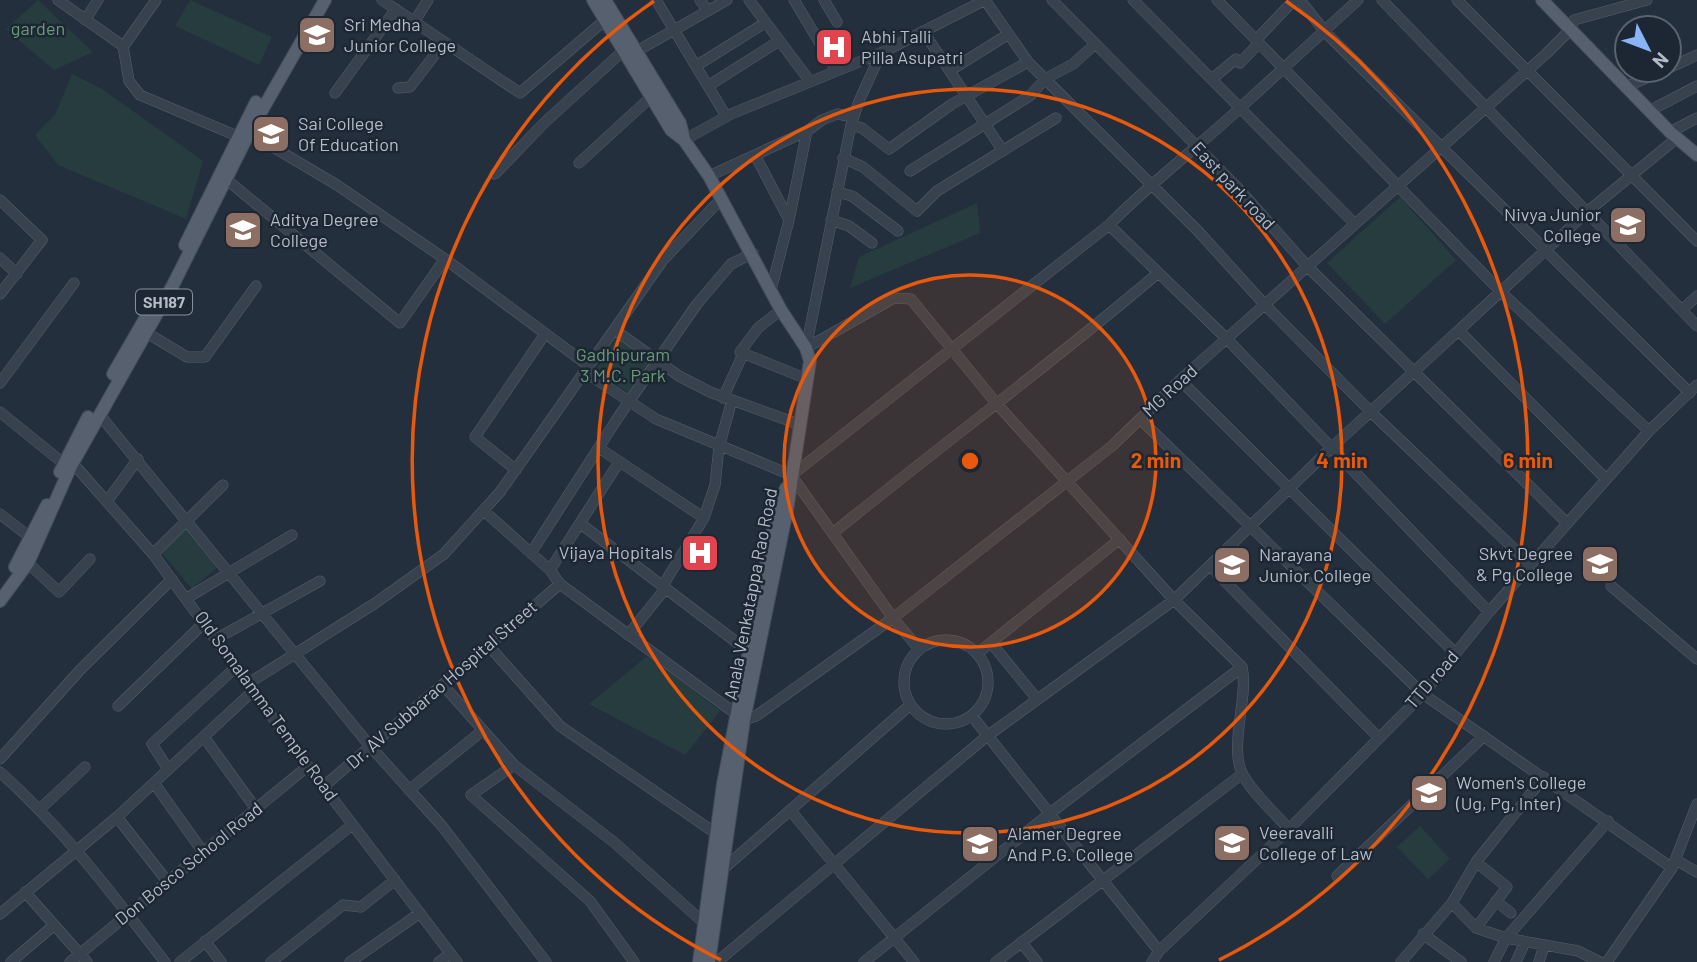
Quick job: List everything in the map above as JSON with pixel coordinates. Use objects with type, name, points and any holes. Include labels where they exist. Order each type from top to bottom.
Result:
[{"type":"main road","name":"SH187","points":[[0,586],[31,538],[67,465],[315,0]]},
{"type":"main road","name":"SH187","points":[[0,601],[28,563],[67,465],[147,333],[226,179],[243,134],[325,0]]},
{"type":"main road","points":[[593,0],[671,130],[684,140],[709,176],[720,200],[753,253],[781,310],[806,348],[810,362],[791,475]]},
{"type":"main road","points":[[606,0],[680,123],[684,140]]},
{"type":"main road","points":[[1542,0],[1626,87],[1697,155]]},
{"type":"main road","name":"Anala Venkatappa Rao Road","points":[[699,962],[704,923],[722,838],[748,651],[777,508],[791,475]]},
{"type":"main road","name":"Anala Venkatappa Rao Road","points":[[740,717],[791,475]]},
{"type":"main road","name":"Anala Venkatappa Rao Road","points":[[709,962],[722,870],[722,838]]},
{"type":"street","points":[[58,0],[123,47],[129,81],[140,95],[243,134],[337,185],[445,258],[629,402],[656,419],[791,475],[893,618],[919,649]]},
{"type":"street","points":[[85,20],[98,0]]},
{"type":"street","points":[[123,47],[156,0]]},
{"type":"street","points":[[414,22],[428,0]]},
{"type":"street","points":[[656,0],[726,116]]},
{"type":"street","points":[[700,0],[708,11]]},
{"type":"street","points":[[637,51],[727,0]]},
{"type":"street","points":[[749,0],[809,80]]},
{"type":"street","points":[[794,0],[836,70]]},
{"type":"street","points":[[824,0],[837,22]]},
{"type":"street","points":[[684,140],[726,116],[881,53],[985,0],[1028,62],[1198,230],[1265,305],[1371,412],[1531,565]]},
{"type":"street","name":"East park road","points":[[1052,0],[1196,146],[1308,267],[1567,523]]},
{"type":"street","points":[[1133,0],[1354,223]]},
{"type":"street","points":[[1217,0],[1502,293],[1649,431]]},
{"type":"street","points":[[1212,79],[1236,59],[1240,63],[1294,0]]},
{"type":"street","points":[[1300,0],[1324,31],[1546,253],[1693,389]]},
{"type":"street","points":[[791,475],[1109,225],[1150,184],[1241,108],[1282,66],[1358,0]]},
{"type":"street","points":[[1382,0],[1697,326]]},
{"type":"street","points":[[1457,0],[1697,241]]},
{"type":"street","name":"MG Road","points":[[740,717],[756,716],[893,618],[1068,482],[1354,223],[1400,187],[1441,147],[1486,110],[1570,30],[1574,20],[1647,0]]},
{"type":"street","points":[[335,93],[390,4],[443,44],[520,93],[605,20]]},
{"type":"street","points":[[696,66],[765,23]]},
{"type":"street","points":[[923,31],[1003,151]]},
{"type":"street","points":[[951,70],[1007,35]]},
{"type":"street","points":[[708,86],[779,41]]},
{"type":"street","points":[[398,88],[410,87],[443,44]]},
{"type":"street","points":[[910,171],[1031,94],[1045,79],[1073,64],[1094,45]]},
{"type":"street","points":[[495,173],[544,123],[623,51]]},
{"type":"street","points":[[806,348],[843,158],[853,121],[881,53]]},
{"type":"street","points":[[709,176],[807,131],[837,114],[853,121],[889,149],[933,116],[1028,62]]},
{"type":"street","points":[[1626,87],[1633,84]]},
{"type":"street","points":[[1649,110],[1697,86]]},
{"type":"street","points":[[579,163],[651,97]]},
{"type":"street","points":[[843,158],[863,167],[917,211],[937,191],[1056,118]]},
{"type":"street","points":[[718,962],[986,737],[1174,600],[1330,449],[1546,253],[1587,212],[1633,176],[1674,135],[1697,118]]},
{"type":"street","points":[[771,290],[807,131]]},
{"type":"street","points":[[755,155],[789,220]]},
{"type":"street","points":[[226,179],[400,323],[445,258]]},
{"type":"street","points":[[837,192],[852,197],[898,231]]},
{"type":"street","points":[[0,200],[43,240],[0,294]]},
{"type":"street","points":[[0,914],[117,817],[204,737],[252,687],[295,654],[374,604],[444,554],[484,511],[516,470],[663,260],[720,200]]},
{"type":"street","points":[[831,220],[849,226],[872,243]]},
{"type":"street","points":[[1109,225],[1227,339],[1489,612]]},
{"type":"street","points":[[531,552],[697,304],[731,264],[753,253]]},
{"type":"street","points":[[0,258],[17,274]]},
{"type":"street","points":[[832,533],[996,403],[1046,367],[1157,274]]},
{"type":"street","points":[[0,383],[74,284]]},
{"type":"street","points":[[147,333],[187,357],[205,357],[256,286]]},
{"type":"street","points":[[1682,310],[1697,296]]},
{"type":"street","points":[[806,348],[894,298],[911,299],[996,403],[1174,600],[1242,667],[1245,678],[1239,730],[1242,774],[1289,829]]},
{"type":"street","points":[[628,635],[663,588],[704,518],[715,485],[727,399],[743,354],[740,352],[758,328],[781,310]]},
{"type":"street","points":[[615,330],[657,360],[727,399],[798,424]]},
{"type":"street","points":[[1460,332],[1606,479]]},
{"type":"street","points":[[516,470],[475,437],[545,334]]},
{"type":"street","points":[[743,354],[807,379]]},
{"type":"street","points":[[1180,380],[1456,654]]},
{"type":"street","name":"TTD road","points":[[1152,962],[1160,951],[1289,829],[1423,694],[1489,612],[1567,523],[1649,431],[1693,389]]},
{"type":"street","name":"Old Somalamma Temple Road","points":[[0,412],[67,465],[78,469],[153,554],[308,766],[454,958]]},
{"type":"street","points":[[99,414],[230,571],[370,746],[473,866],[546,962]]},
{"type":"street","points":[[1140,419],[1423,694],[1674,864],[1697,872]]},
{"type":"street","points":[[599,448],[704,518]]},
{"type":"street","points":[[108,500],[138,459]]},
{"type":"street","points":[[550,570],[618,462]]},
{"type":"street","points":[[153,554],[223,485]]},
{"type":"street","points":[[484,511],[550,570],[560,584],[740,717]]},
{"type":"street","points":[[0,514],[31,538]]},
{"type":"street","points":[[581,524],[748,651]]},
{"type":"street","points":[[187,598],[292,535]]},
{"type":"street","points":[[978,653],[1120,539]]},
{"type":"street","points":[[28,563],[60,592],[90,559]]},
{"type":"street","points":[[1210,566],[1378,737]]},
{"type":"street","points":[[0,759],[80,670],[172,579]]},
{"type":"street","points":[[216,639],[320,581]]},
{"type":"street","name":"Dr. AV Subbarao Hospital Street","points":[[324,786],[560,584]]},
{"type":"street","points":[[1611,586],[1697,659]]},
{"type":"street","points":[[118,706],[205,622]]},
{"type":"street","points":[[938,640],[960,641],[978,653],[985,665],[988,686],[982,706],[972,716],[950,725],[927,722],[909,706],[902,687],[906,666],[919,649],[938,640]]},
{"type":"street","points":[[992,644],[1037,699]]},
{"type":"street","points":[[488,645],[560,726],[722,838]]},
{"type":"street","points":[[864,962],[1049,814],[1242,667]]},
{"type":"street","points":[[168,769],[152,744],[235,668]]},
{"type":"street","points":[[443,685],[514,765],[615,843],[704,923]]},
{"type":"street","points":[[722,870],[909,706]]},
{"type":"street","points":[[972,716],[986,737],[1160,951]]},
{"type":"street","points":[[409,790],[482,731]]},
{"type":"street","points":[[1337,876],[1484,736]]},
{"type":"street","points":[[204,737],[256,809]]},
{"type":"street","points":[[514,765],[471,795],[590,901],[634,962]]},
{"type":"street","points":[[41,808],[85,766]]},
{"type":"street","name":"Don Bosco School Road","points":[[70,962],[83,958],[128,914],[308,766]]},
{"type":"street","points":[[0,772],[41,808],[78,849],[165,962]]},
{"type":"street","points":[[996,962],[1242,774]]},
{"type":"street","points":[[1401,962],[1452,903],[1476,862],[1544,777]]},
{"type":"street","points":[[154,783],[203,852]]},
{"type":"street","points":[[1607,962],[1674,864],[1697,804]]},
{"type":"street","points":[[790,811],[835,862],[914,962]]},
{"type":"street","points":[[117,817],[167,881]]},
{"type":"street","points":[[1494,962],[1506,938],[1608,821]]},
{"type":"street","points":[[180,962],[352,825]]},
{"type":"street","points":[[1476,862],[1507,887],[1476,928]]},
{"type":"street","points":[[271,962],[344,905],[361,906],[395,880]]},
{"type":"street","points":[[25,892],[83,958]]},
{"type":"street","points":[[1496,901],[1511,913]]},
{"type":"street","points":[[1452,903],[1476,928],[1506,938],[1578,951],[1600,962]]},
{"type":"street","points":[[350,962],[420,913]]},
{"type":"street","points":[[11,962],[53,926]]},
{"type":"street","points":[[1423,934],[1461,962]]},
{"type":"street","points":[[205,941],[221,962]]},
{"type":"street","points":[[1021,942],[1037,962]]},
{"type":"street","points":[[1516,962],[1525,942]]},
{"type":"street","points":[[1539,962],[1544,946]]},
{"type":"street","points":[[439,962],[454,958]]},
{"type":"green space","name":"garden","points":[[38,0],[93,52],[54,70],[6,29]]},
{"type":"green space","points":[[190,0],[272,37],[259,65],[175,26]]},
{"type":"green space","points":[[72,74],[102,89],[203,161],[186,219],[58,165],[35,135],[55,115]]},
{"type":"green space","points":[[1400,197],[1456,260],[1385,324],[1327,263]]},
{"type":"green space","points":[[977,203],[980,233],[850,288],[859,257]]},
{"type":"green space","name":"Gadhipuram 3 M.C. Park","points":[[617,338],[652,362],[630,394],[595,370]]},
{"type":"green space","points":[[187,527],[220,565],[192,589],[160,551]]},
{"type":"green space","points":[[646,657],[654,659],[720,711],[685,755],[589,704]]},
{"type":"green space","points":[[1420,826],[1450,859],[1428,879],[1397,847]]},
{"type":"place","name":"Sri Medha Junior College","points":[[317,35]]},
{"type":"place","name":"Abhi Talli Pilla Asupatri","points":[[834,47]]},
{"type":"place","name":"Sai College Of Education","points":[[271,134]]},
{"type":"place","name":"Nivya Junior College","points":[[1628,225]]},
{"type":"place","name":"Aditya Degree College","points":[[243,230]]},
{"type":"place","name":"Vijaya Hopitals","points":[[700,553]]},
{"type":"place","name":"Skvt Degree & Pg College","points":[[1600,564]]},
{"type":"place","name":"Narayana Junior College","points":[[1232,565]]},
{"type":"place","name":"Women's College (Ug, Pg, Inter)","points":[[1429,793]]},
{"type":"place","name":"Veeravalli College of Law","points":[[1232,843]]},
{"type":"place","name":"Alamer Degree And P.G. College","points":[[980,844]]}]
